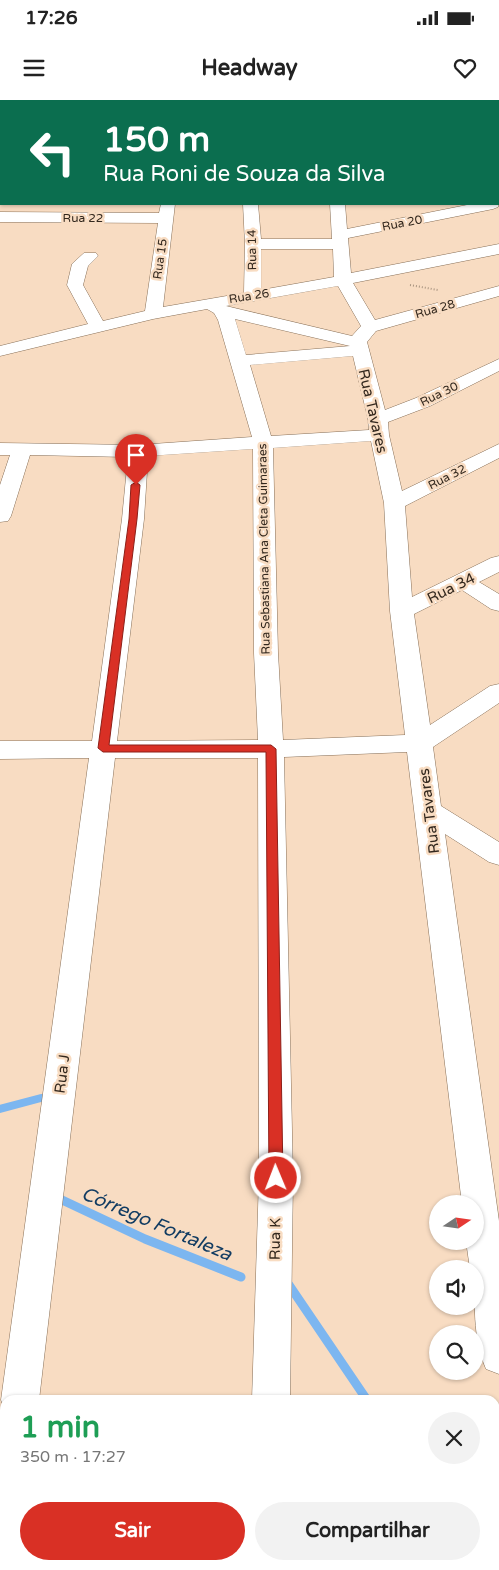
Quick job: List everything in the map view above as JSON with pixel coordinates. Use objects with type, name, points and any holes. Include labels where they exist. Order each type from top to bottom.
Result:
[{"type":"street","name":"Rua 14","points":[[250,205],[253,244],[252,296]]},
{"type":"street","points":[[337,205],[343,280]]},
{"type":"street","name":"Rua 20","points":[[253,244],[340,239],[399,217],[485,205]]},
{"type":"street","name":"Rua 22","points":[[0,217],[167,211]]},
{"type":"street","name":"Rua 15","points":[[153,314],[167,211]]},
{"type":"street","name":"Rua 26","points":[[0,351],[153,314],[215,306],[252,296],[372,275],[499,249]]},
{"type":"street","points":[[90,256],[80,264],[75,285],[98,327]]},
{"type":"street","name":"Rua Tavares","points":[[343,280],[362,340],[394,503],[402,611],[498,1335]]},
{"type":"street","name":"Rua 28","points":[[238,361],[362,340],[499,291]]},
{"type":"street","points":[[215,306],[330,337],[362,340]]},
{"type":"street","name":"Rua Sebastiana Ana Cleta Guimaraes","points":[[215,306],[227,320],[263,442],[266,653],[271,749]]},
{"type":"street","name":"Rua 30","points":[[0,449],[138,451],[263,442],[378,427],[499,364]]},
{"type":"street","points":[[0,516],[22,449]]},
{"type":"street","name":"Rua 32","points":[[394,503],[499,450]]},
{"type":"street","name":"Rua J","points":[[21,1395],[133,519],[138,451]]},
{"type":"street","name":"Rua 34","points":[[402,611],[464,582],[499,563]]},
{"type":"street","points":[[464,582],[499,604]]},
{"type":"street","points":[[0,750],[103,748],[271,749],[420,743],[499,692]]},
{"type":"street","name":"Rua K","points":[[271,749],[276,1178],[271,1395]]},
{"type":"street","points":[[428,811],[499,854]]},
{"type":"path","points":[[372,275],[390,282],[438,290]]},
{"type":"waterway","name":"Córrego Fortaleza","points":[[0,1109],[41,1098]]},
{"type":"waterway","name":"Córrego Fortaleza","points":[[60,1199],[145,1239],[241,1277]]},
{"type":"waterway","name":"Córrego Fortaleza","points":[[287,1282],[364,1395]]},
{"type":"route","points":[[136,485],[103,748],[271,749],[276,1178]]}]
